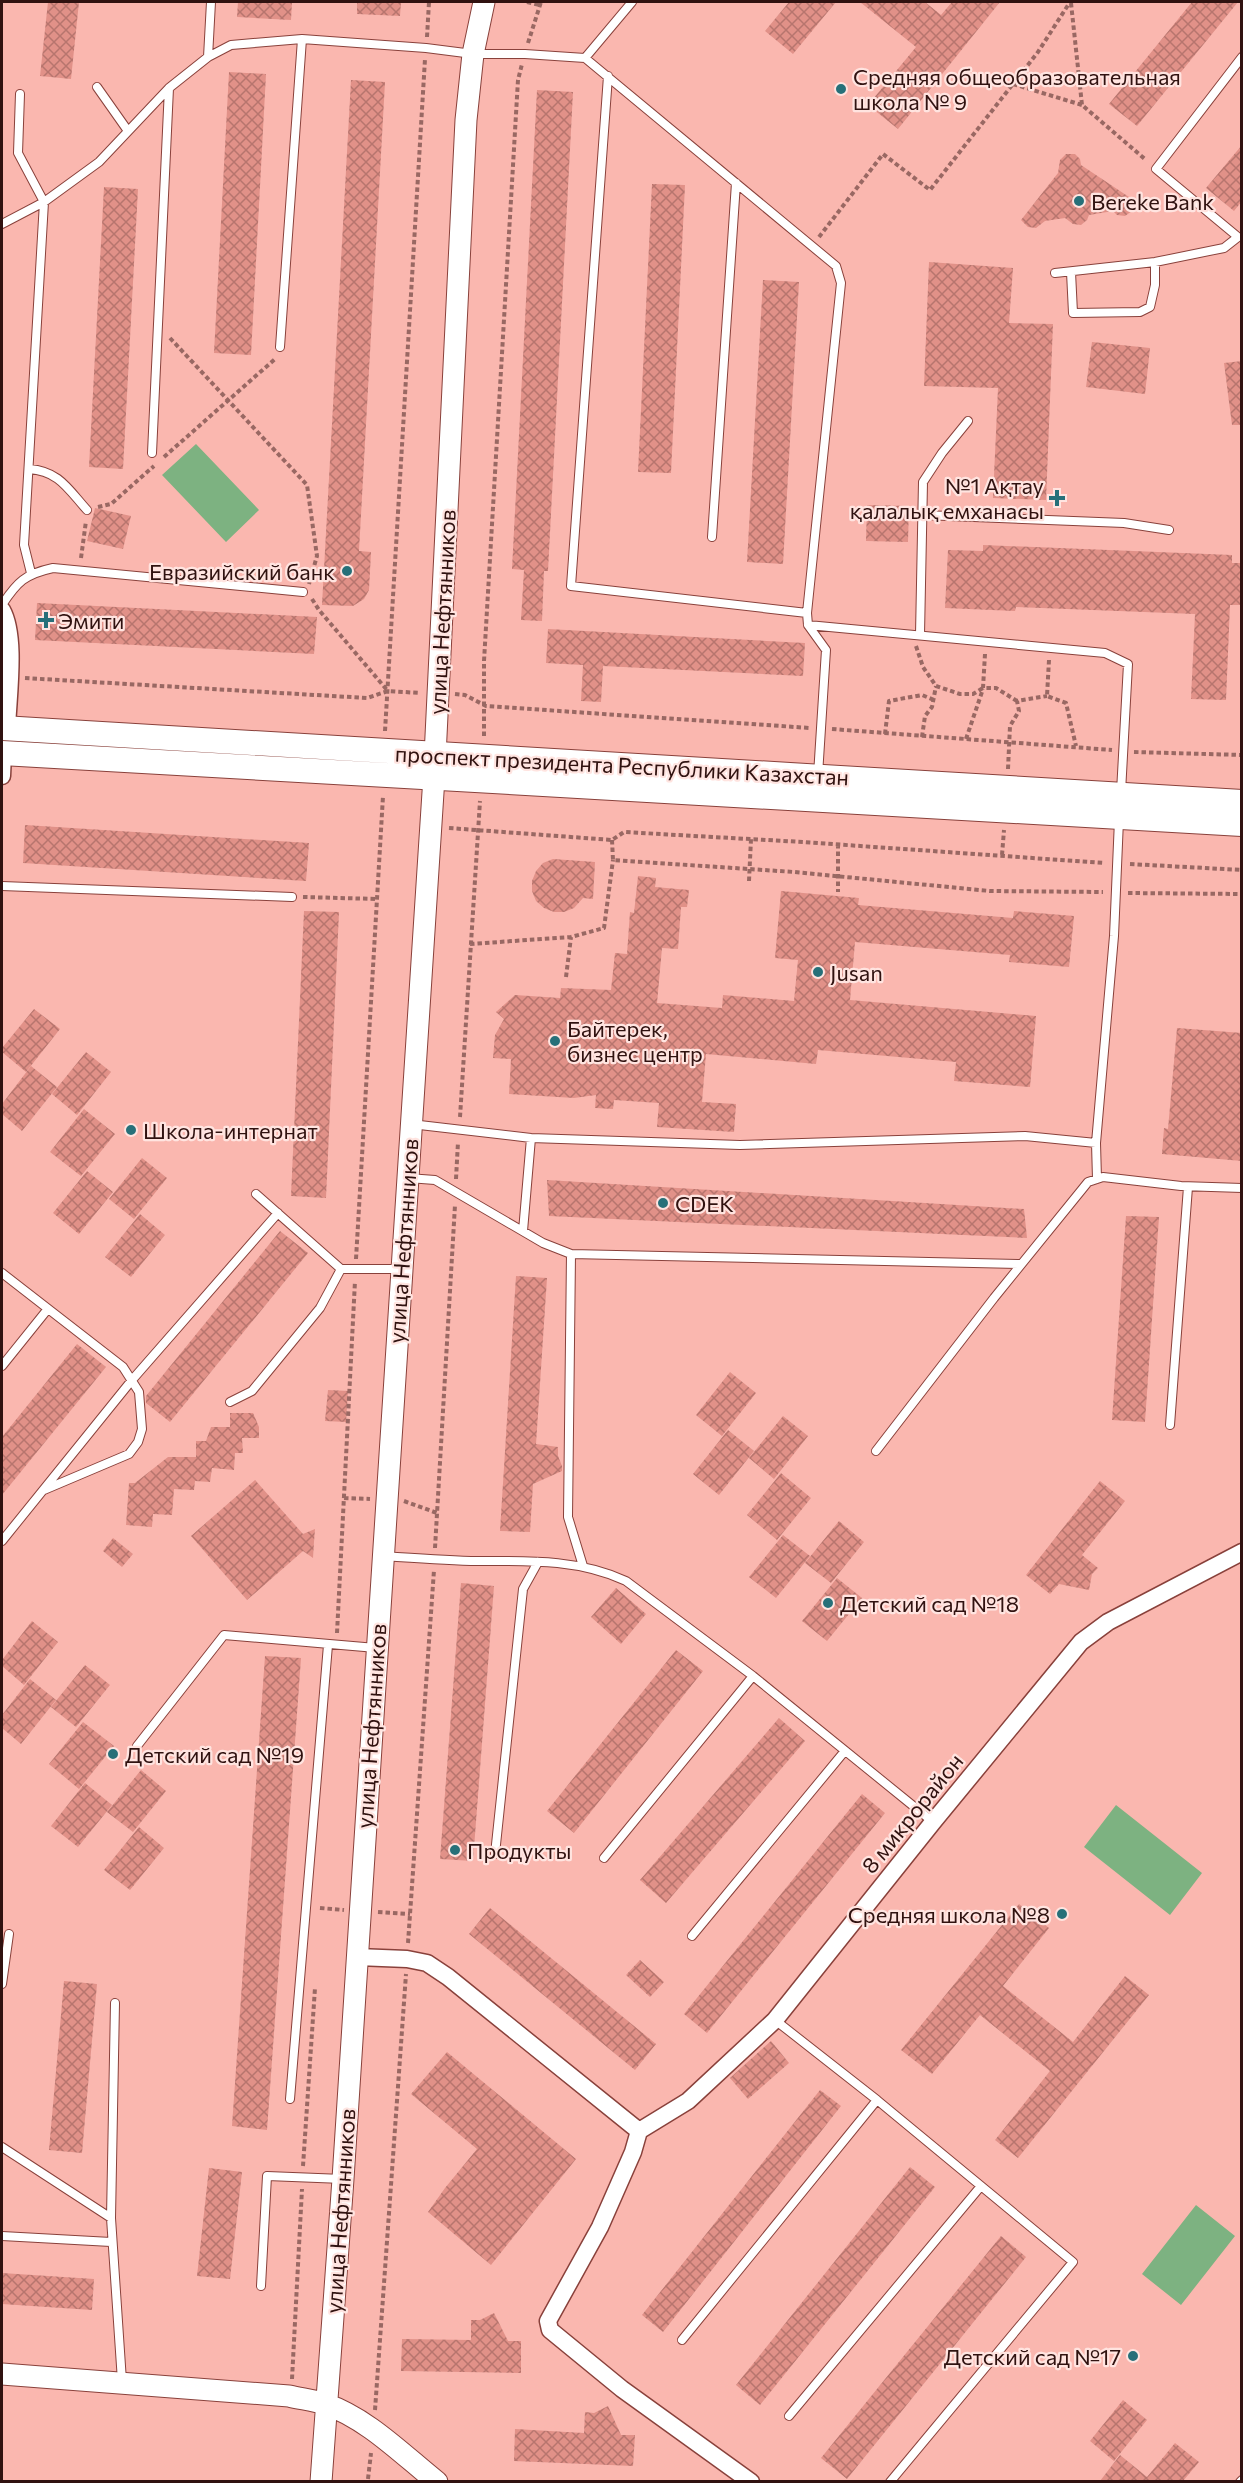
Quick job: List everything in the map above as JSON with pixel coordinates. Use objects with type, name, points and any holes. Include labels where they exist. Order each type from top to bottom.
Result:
[{"type":"main road","name":"проспект президента Республики Казахстан","points":[[4,728],[435,753],[482,768],[1120,806],[1242,802]]},
{"type":"main road","name":"проспект президента Республики Казахстан","points":[[2,761],[434,777],[482,768],[818,777],[1008,788],[1242,824]]},
{"type":"street","name":"улица Нефтянников","points":[[321,2481],[343,2180],[434,777],[466,120],[473,54],[484,2]]},
{"type":"street","points":[[2,608],[8,620],[10,637],[4,728]]},
{"type":"street","name":"8 микрорайон","points":[[639,2131],[688,2101],[775,2020],[1081,1642],[1108,1622],[1242,1552]]},
{"type":"street","points":[[357,1957],[407,1959],[427,1963],[448,1977],[639,2131],[633,2152],[600,2227],[548,2321],[550,2330],[622,2389],[751,2481]]},
{"type":"street","points":[[2,2374],[289,2396],[326,2404],[349,2415],[374,2432],[437,2481]]},
{"type":"lane","points":[[208,57],[211,2]]},
{"type":"lane","points":[[585,58],[632,2]]},
{"type":"lane","points":[[280,347],[302,39]]},
{"type":"lane","points":[[2,224],[44,202],[99,162],[170,88],[208,57],[231,45],[302,39],[426,48],[473,54],[525,54],[585,58],[836,266],[842,283],[807,613],[808,625],[826,650],[818,777]]},
{"type":"lane","points":[[1055,273],[1155,262],[1224,248],[1240,237],[1156,169],[1242,57]]},
{"type":"lane","points":[[608,76],[571,586],[807,613]]},
{"type":"lane","points":[[97,87],[128,131]]},
{"type":"lane","points":[[152,453],[170,88]]},
{"type":"lane","points":[[20,94],[18,153],[44,202],[24,545],[31,573]]},
{"type":"lane","points":[[712,537],[736,183]]},
{"type":"lane","points":[[1071,272],[1073,313],[1140,312],[1150,307],[1155,285],[1155,262]]},
{"type":"lane","points":[[916,635],[923,482],[942,453],[968,421]]},
{"type":"lane","points":[[29,469],[44,470],[57,478],[87,510]]},
{"type":"lane","points":[[923,515],[1124,523],[1170,530]]},
{"type":"lane","points":[[2,608],[12,590],[31,573],[53,568],[303,592]]},
{"type":"lane","points":[[808,625],[1105,653],[1128,664],[1116,892],[1096,1143],[1097,1179]]},
{"type":"lane","points":[[2,886],[292,897]]},
{"type":"lane","points":[[411,1124],[531,1138],[740,1145],[1024,1136],[1096,1143]]},
{"type":"lane","points":[[523,1232],[531,1138]]},
{"type":"lane","points":[[876,1451],[1088,1182],[1103,1177],[1188,1187],[1242,1188]]},
{"type":"lane","points":[[407,1178],[435,1180],[543,1243],[571,1254],[1022,1264]]},
{"type":"lane","points":[[1170,1425],[1188,1187]]},
{"type":"lane","points":[[256,1194],[340,1269],[401,1269]]},
{"type":"lane","points":[[2,1541],[132,1380],[278,1213]]},
{"type":"lane","points":[[571,1254],[568,1517],[583,1566]]},
{"type":"lane","points":[[230,1402],[252,1391],[320,1308],[340,1269]]},
{"type":"lane","points":[[2,1274],[123,1367],[139,1392],[142,1429],[138,1442],[129,1454],[43,1490]]},
{"type":"lane","points":[[2,1366],[46,1310]]},
{"type":"lane","points":[[382,1556],[583,1566],[604,1571],[626,1581],[753,1676],[933,1822]]},
{"type":"lane","points":[[495,1854],[523,1589],[538,1562]]},
{"type":"lane","points":[[137,1746],[224,1635],[376,1648]]},
{"type":"lane","points":[[290,2099],[332,1645]]},
{"type":"lane","points":[[604,1858],[753,1676]]},
{"type":"lane","points":[[692,1936],[844,1752]]},
{"type":"lane","points":[[2,1984],[9,1934]]},
{"type":"lane","points":[[115,2003],[111,2242],[122,2382]]},
{"type":"lane","points":[[775,2020],[877,2100],[1073,2262],[890,2481]]},
{"type":"lane","points":[[682,2340],[877,2100]]},
{"type":"lane","points":[[2,2147],[111,2218]]},
{"type":"lane","points":[[261,2286],[267,2176],[343,2180]]},
{"type":"lane","points":[[789,2416],[981,2186]]},
{"type":"lane","points":[[2,2236],[111,2242]]},
{"type":"path","points":[[384,751],[429,2]]},
{"type":"path","points":[[368,2479],[374,2432],[435,1560],[486,706],[484,661],[518,92],[525,54],[541,3],[527,2]]},
{"type":"path","points":[[812,245],[883,154],[930,190],[1038,52],[1070,2]]},
{"type":"path","points":[[1070,2],[1082,105]]},
{"type":"path","points":[[1013,84],[1082,105],[1156,169]]},
{"type":"path","points":[[158,326],[307,485],[317,556],[308,592],[319,610],[388,691]]},
{"type":"path","points":[[79,570],[87,510],[111,504],[274,361],[280,347]]},
{"type":"path","points":[[916,635],[922,667],[936,686],[966,694],[973,694],[983,688],[996,688],[1017,701],[1047,696],[1066,703],[1076,746]]},
{"type":"path","points":[[966,739],[983,688],[986,642]]},
{"type":"path","points":[[1047,696],[1049,647]]},
{"type":"path","points":[[9,678],[367,698],[388,691],[438,693],[465,695],[486,706],[1076,746],[1123,752],[1242,755]]},
{"type":"path","points":[[922,736],[925,716],[932,706],[936,686]]},
{"type":"path","points":[[885,734],[889,701],[922,695],[933,700]]},
{"type":"path","points":[[1008,788],[1010,726],[1019,711],[1017,701]]},
{"type":"path","points":[[332,1645],[384,775]]},
{"type":"path","points":[[430,827],[612,840],[624,832],[1242,870]]},
{"type":"path","points":[[749,881],[751,839]]},
{"type":"path","points":[[470,944],[571,937],[604,928],[613,861],[612,840]]},
{"type":"path","points":[[838,844],[838,892]]},
{"type":"path","points":[[613,861],[838,876],[990,891],[1242,894]]},
{"type":"path","points":[[292,897],[377,899]]},
{"type":"path","points":[[566,977],[571,937]]},
{"type":"path","points":[[319,1920],[321,1896]]},
{"type":"path","points":[[289,2396],[294,2372],[315,1978]]},
{"type":"green space","points":[[196,444],[259,510],[226,542],[162,475]]},
{"type":"green space","points":[[1116,1805],[1202,1873],[1170,1915],[1084,1847]]},
{"type":"green space","points":[[1196,2205],[1235,2236],[1181,2305],[1142,2274]]},
{"type":"building","points":[[48,2],[79,2],[71,79],[40,76]]},
{"type":"building","points":[[238,2],[292,2],[291,20],[237,17]]},
{"type":"building","points":[[357,2],[401,2],[400,16],[357,14]]},
{"type":"building","points":[[789,2],[836,2],[793,54],[765,31]]},
{"type":"building","points":[[860,2],[925,2],[941,15],[952,2],[1000,2],[898,129],[868,105],[916,47]]},
{"type":"building","points":[[1192,2],[1238,2],[1137,126],[1109,104]]},
{"type":"building","points":[[229,72],[266,74],[251,355],[214,353]]},
{"type":"building","points":[[351,80],[385,82],[359,551],[371,552],[369,590],[364,599],[353,606],[322,605]]},
{"type":"building","points":[[537,90],[573,92],[548,571],[544,571],[542,621],[521,620],[524,570],[512,569]]},
{"type":"building","points":[[1242,145],[1242,201],[1234,211],[1206,188]]},
{"type":"building","points":[[1066,154],[1075,154],[1080,159],[1081,165],[1132,199],[1132,211],[1125,216],[1117,215],[1113,211],[1089,215],[1081,225],[1073,224],[1065,218],[1045,221],[1036,228],[1028,227],[1021,220],[1058,173],[1060,160]]},
{"type":"building","points":[[652,184],[685,185],[671,473],[638,472]]},
{"type":"building","points":[[104,187],[138,189],[123,469],[89,467]]},
{"type":"building","points":[[929,262],[1013,268],[1009,323],[1053,324],[1046,500],[993,498],[998,388],[924,386]]},
{"type":"building","points":[[763,280],[799,282],[783,564],[747,562]]},
{"type":"building","points":[[1092,342],[1150,348],[1145,394],[1086,387]]},
{"type":"building","points":[[1242,361],[1242,425],[1232,425],[1224,363]]},
{"type":"building","points":[[867,505],[909,506],[908,542],[866,541]]},
{"type":"building","points":[[95,508],[131,516],[123,549],[87,541]]},
{"type":"building","points":[[983,545],[1232,555],[1232,563],[1242,563],[1242,605],[1230,605],[1226,700],[1191,699],[1195,614],[1016,607],[1015,611],[945,608],[948,550],[983,551]]},
{"type":"building","points":[[37,603],[317,617],[314,654],[35,640]]},
{"type":"building","points":[[548,629],[805,643],[803,676],[603,666],[601,702],[581,701],[583,665],[546,663]]},
{"type":"building","points":[[25,825],[309,843],[306,881],[23,863]]},
{"type":"building","points":[[553,859],[595,862],[593,899],[583,898],[574,908],[564,912],[554,912],[544,908],[536,901],[532,891],[532,881],[536,871],[543,863]]},
{"type":"building","points":[[638,876],[656,878],[655,887],[689,890],[687,907],[681,907],[678,949],[662,948],[657,1003],[722,1008],[723,995],[794,1001],[798,960],[775,958],[781,891],[859,898],[858,905],[1013,918],[1014,911],[1074,916],[1069,967],[1009,962],[1010,955],[855,942],[850,1000],[1036,1016],[1030,1087],[954,1081],[956,1062],[818,1050],[816,1064],[706,1054],[702,1102],[736,1104],[734,1132],[657,1127],[659,1103],[614,1100],[613,1109],[595,1108],[596,1095],[574,1098],[509,1094],[511,1059],[493,1058],[495,1035],[504,1019],[496,1012],[515,995],[560,998],[561,988],[611,990],[615,953],[627,954],[630,912],[634,913]]},
{"type":"building","points":[[304,911],[339,912],[326,1198],[291,1196]]},
{"type":"building","points":[[34,1009],[60,1029],[26,1072],[2,1052],[2,1048]]},
{"type":"building","points":[[1177,1028],[1242,1033],[1242,1161],[1162,1154],[1164,1128],[1168,1129]]},
{"type":"building","points":[[86,1052],[111,1072],[77,1115],[52,1094]]},
{"type":"building","points":[[31,1066],[57,1087],[22,1131],[2,1114],[2,1104]]},
{"type":"building","points":[[84,1109],[115,1134],[81,1176],[50,1152]]},
{"type":"building","points":[[142,1158],[167,1178],[134,1219],[109,1199]]},
{"type":"building","points":[[87,1171],[113,1192],[79,1234],[53,1213]]},
{"type":"building","points":[[547,1180],[1024,1209],[1027,1238],[549,1216]]},
{"type":"building","points":[[140,1214],[165,1235],[131,1277],[105,1257]]},
{"type":"building","points":[[1126,1216],[1159,1217],[1145,1422],[1112,1420]]},
{"type":"building","points":[[280,1231],[308,1253],[170,1422],[146,1403],[146,1396]]},
{"type":"building","points":[[516,1276],[547,1278],[536,1444],[558,1447],[558,1456],[562,1466],[562,1471],[533,1484],[530,1532],[500,1531]]},
{"type":"building","points":[[77,1344],[106,1367],[2,1495],[2,1437]]},
{"type":"building","points":[[730,1372],[756,1393],[722,1436],[696,1415]]},
{"type":"building","points":[[328,1390],[348,1391],[346,1422],[325,1421]]},
{"type":"building","points":[[230,1413],[253,1413],[259,1427],[259,1438],[242,1438],[243,1453],[235,1453],[234,1470],[212,1468],[210,1482],[195,1481],[194,1490],[174,1489],[172,1515],[153,1514],[152,1527],[126,1525],[129,1483],[135,1483],[168,1457],[196,1457],[196,1441],[206,1441],[211,1427],[230,1427]]},
{"type":"building","points":[[783,1416],[808,1436],[774,1479],[749,1458]]},
{"type":"building","points":[[728,1430],[754,1451],[719,1495],[693,1474]]},
{"type":"building","points":[[781,1473],[811,1498],[777,1540],[747,1515]]},
{"type":"building","points":[[255,1480],[303,1534],[315,1529],[313,1558],[303,1551],[247,1600],[191,1536]]},
{"type":"building","points":[[1100,1481],[1125,1501],[1082,1555],[1098,1568],[1092,1574],[1089,1590],[1059,1584],[1050,1594],[1026,1575]]},
{"type":"building","points":[[839,1521],[864,1542],[831,1583],[805,1563]]},
{"type":"building","points":[[783,1535],[810,1556],[776,1598],[749,1577]]},
{"type":"building","points":[[113,1538],[133,1554],[122,1567],[103,1551]]},
{"type":"building","points":[[837,1578],[862,1598],[827,1641],[802,1621]]},
{"type":"building","points":[[461,1583],[494,1586],[473,1861],[440,1859]]},
{"type":"building","points":[[616,1588],[646,1614],[621,1644],[591,1617]]},
{"type":"building","points":[[32,1621],[58,1642],[24,1685],[2,1666],[2,1660]]},
{"type":"building","points":[[676,1650],[703,1671],[574,1833],[547,1811]]},
{"type":"building","points":[[265,1656],[301,1658],[267,2130],[232,2126]]},
{"type":"building","points":[[85,1665],[110,1685],[76,1727],[51,1707]]},
{"type":"building","points":[[30,1679],[56,1700],[21,1744],[2,1728],[2,1715]]},
{"type":"building","points":[[779,1718],[805,1741],[666,1903],[640,1880]]},
{"type":"building","points":[[83,1722],[114,1746],[79,1789],[49,1764]]},
{"type":"building","points":[[141,1770],[166,1791],[133,1832],[107,1812]]},
{"type":"building","points":[[85,1783],[112,1805],[78,1847],[51,1826]]},
{"type":"building","points":[[862,1794],[885,1813],[707,2033],[684,2014]]},
{"type":"building","points":[[139,1827],[164,1848],[130,1890],[104,1870]]},
{"type":"building","points":[[1019,1904],[1049,1928],[1003,1986],[1073,2042],[1125,1976],[1149,1995],[1018,2158],[995,2140],[1050,2071],[980,2015],[932,2074],[901,2050]]},
{"type":"building","points":[[490,1908],[656,2044],[635,2070],[469,1934]]},
{"type":"building","points":[[640,1960],[664,1982],[650,1997],[626,1975]]},
{"type":"building","points":[[64,1981],[97,1984],[82,2153],[49,2150]]},
{"type":"building","points":[[771,2041],[789,2063],[748,2099],[730,2078]]},
{"type":"building","points":[[447,2052],[576,2159],[491,2265],[428,2212],[477,2149],[411,2094]]},
{"type":"building","points":[[820,2090],[841,2106],[663,2332],[642,2315]]},
{"type":"building","points":[[910,2167],[935,2187],[760,2405],[736,2385]]},
{"type":"building","points":[[209,2168],[242,2172],[230,2279],[197,2276]]},
{"type":"building","points":[[1001,2236],[1026,2257],[847,2479],[821,2458]]},
{"type":"building","points":[[2,2273],[94,2279],[92,2310],[2,2304]]},
{"type":"building","points":[[494,2313],[508,2341],[521,2341],[521,2373],[401,2371],[402,2339],[471,2340],[471,2320],[480,2320]]},
{"type":"building","points":[[1123,2400],[1147,2420],[1114,2461],[1090,2441]]},
{"type":"building","points":[[608,2406],[621,2435],[635,2435],[633,2466],[514,2461],[515,2429],[584,2433],[585,2412],[594,2413]]},
{"type":"building","points":[[1175,2443],[1199,2462],[1183,2481],[1100,2481],[1120,2455],[1147,2477]]},
{"type":"place","name":"Средняя общеобразовательная школа № 9","points":[[841,89]]},
{"type":"place","name":"Bereke Bank","points":[[1079,201]]},
{"type":"place","name":"№1 Ақтау қалалық емханасы","points":[[1057,498]]},
{"type":"place","name":"Евразийский банк","points":[[347,571]]},
{"type":"place","name":"Эмити","points":[[46,620]]},
{"type":"place","name":"Jusan","points":[[818,972]]},
{"type":"place","name":"Байтерек, бизнес центр","points":[[555,1041]]},
{"type":"place","name":"Школа-интернат","points":[[131,1130]]},
{"type":"place","name":"CDEK","points":[[663,1203]]},
{"type":"place","name":"Детский сад №18","points":[[828,1603]]},
{"type":"place","name":"Детский сад №19","points":[[113,1754]]},
{"type":"place","name":"Продукты","points":[[455,1850]]},
{"type":"place","name":"Средняя школа №8","points":[[1062,1914]]},
{"type":"place","name":"Детский сад №17","points":[[1133,2356]]}]
